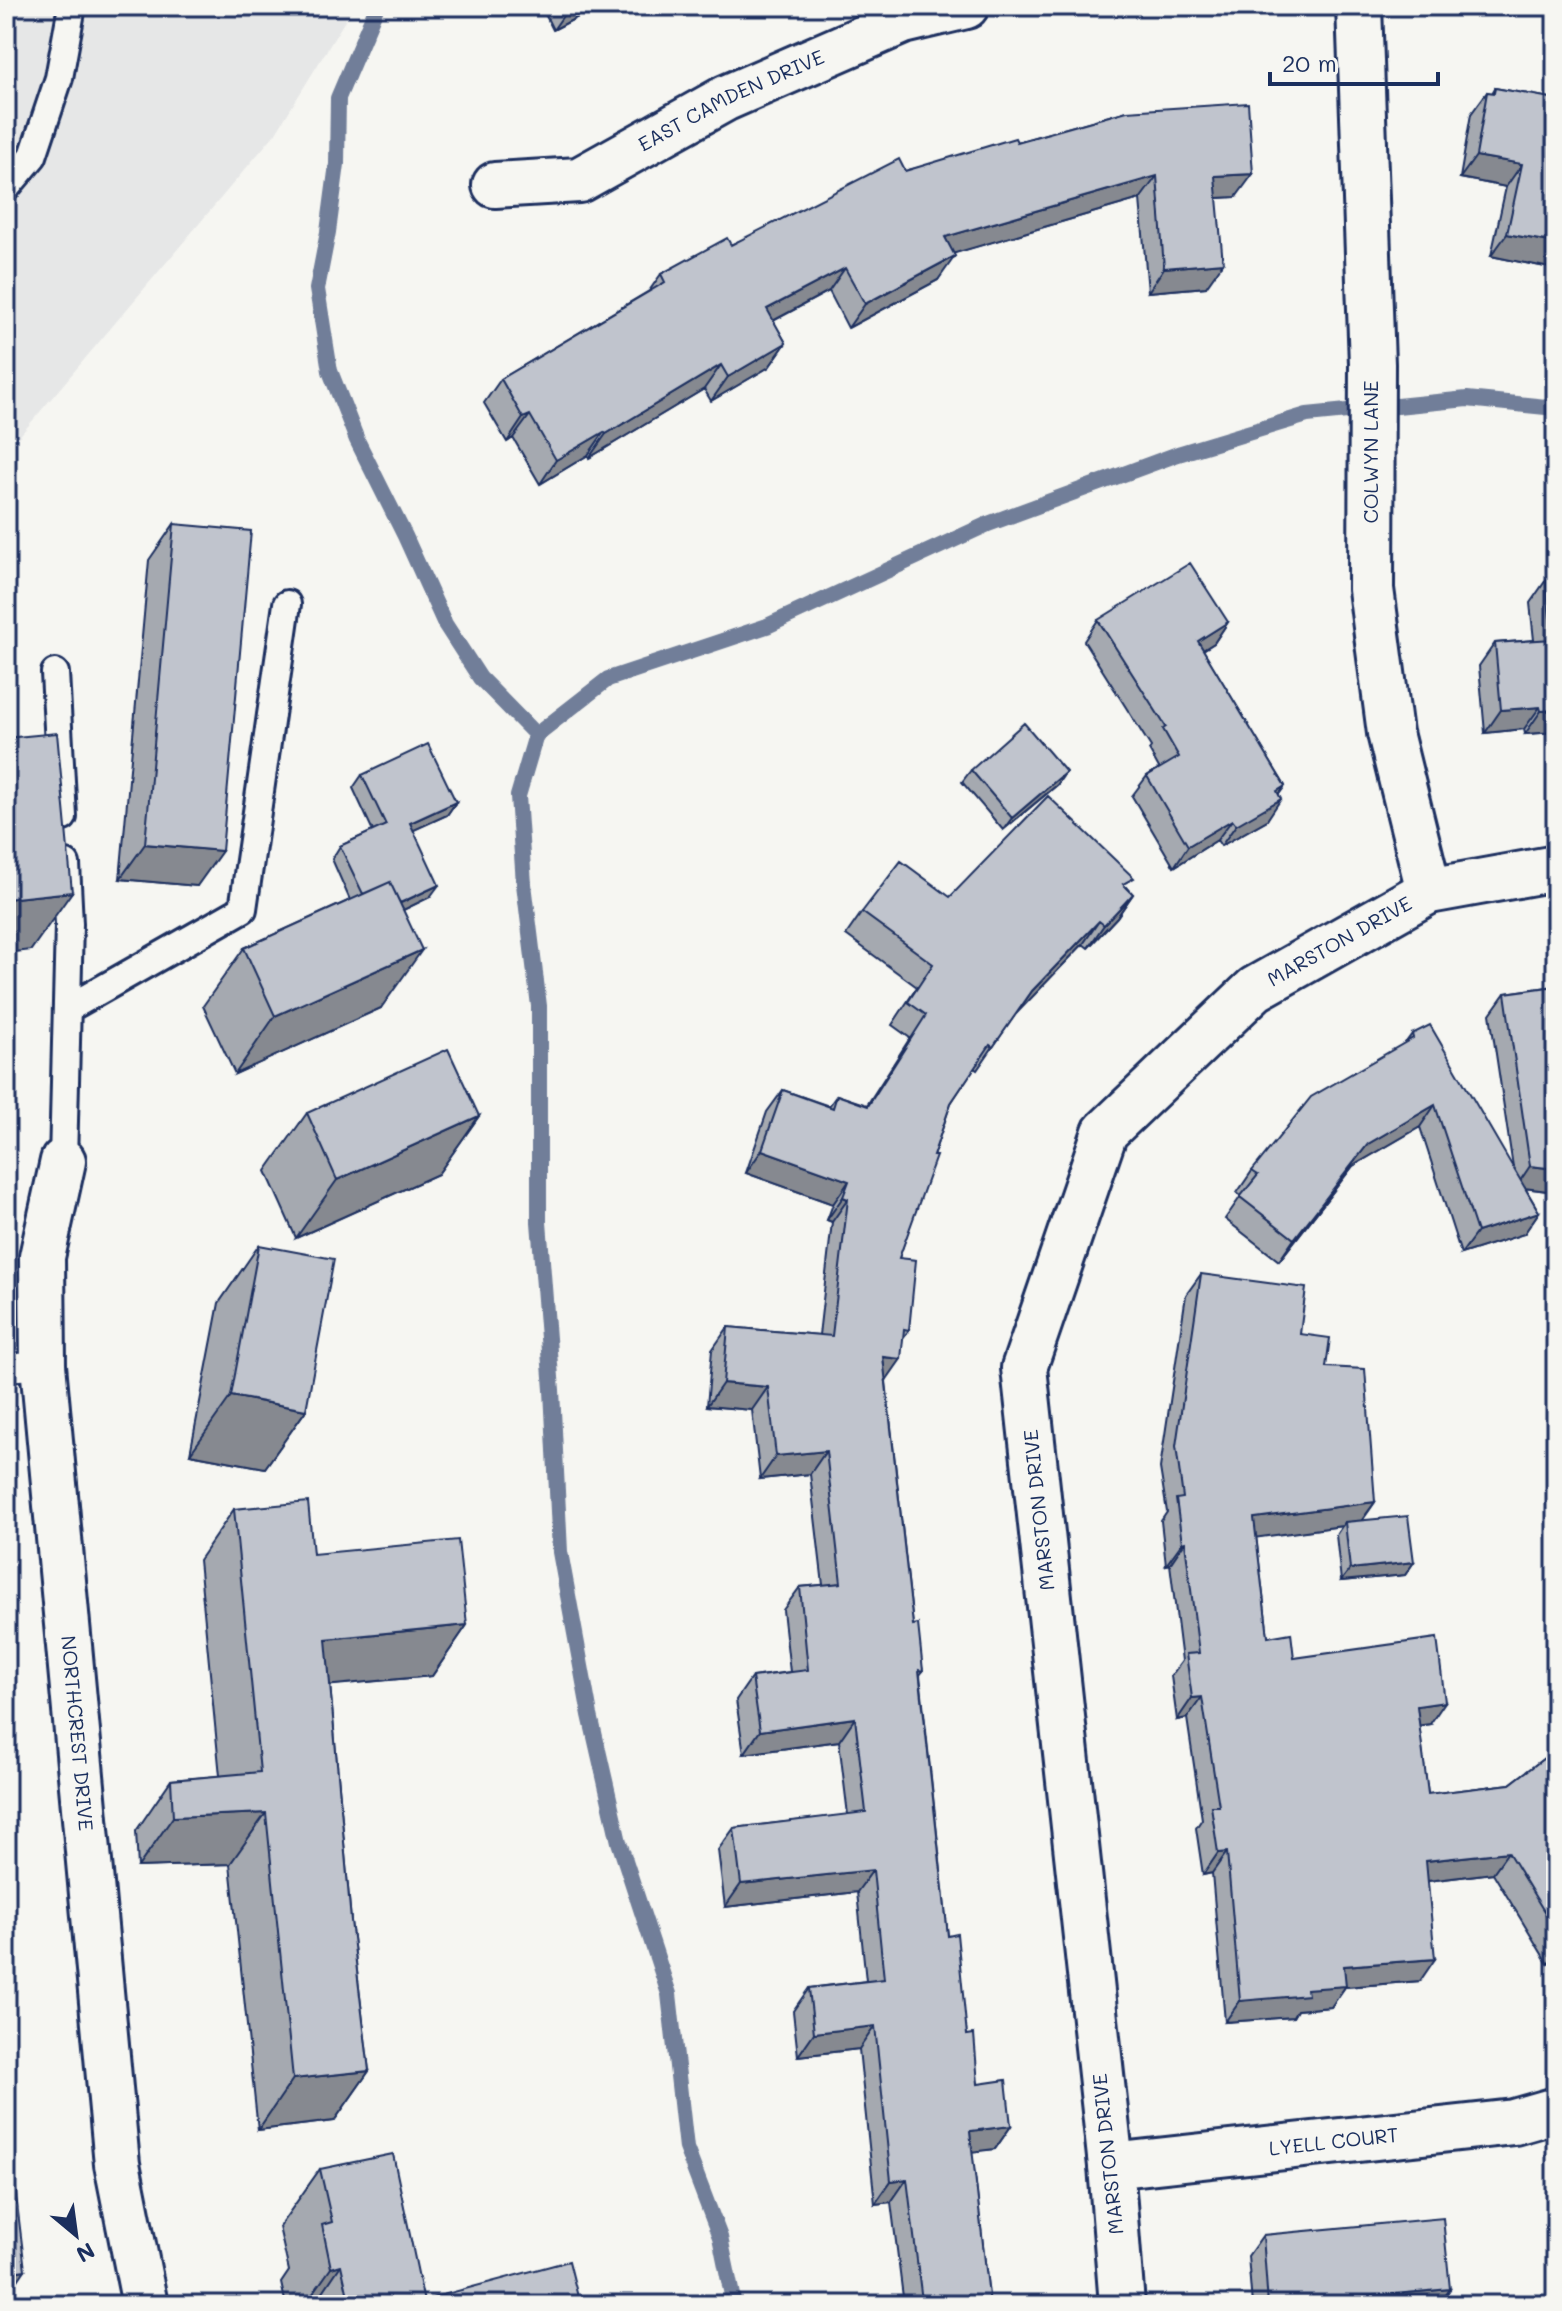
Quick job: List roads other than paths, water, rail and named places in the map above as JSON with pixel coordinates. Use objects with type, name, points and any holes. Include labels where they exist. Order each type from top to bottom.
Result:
[{"type":"street","name":"EAST CAMDEN DRIVE","points":[[495,185],[579,180],[726,98],[903,21],[966,6]]},
{"type":"street","name":"COLWYN LANE","points":[[1359,6],[1372,364],[1371,589],[1390,733],[1429,891]]},
{"type":"street","name":"MARSTON DRIVE","points":[[1122,2305],[1111,2166],[1024,1368],[1105,1132],[1255,989],[1429,891],[1556,868]]},
{"type":"street","name":"NORTHCREST DRIVE","points":[[63,1161],[42,1257],[24,1366],[117,2164],[145,2305]]},
{"type":"street","name":"LYELL COURT","points":[[1111,2166],[1514,2122],[1556,2110]]},
{"type":"lane","points":[[6,188],[33,156],[59,78],[72,6]]},
{"type":"lane","points":[[67,1009],[243,909],[287,604]]},
{"type":"lane","points":[[55,673],[69,924],[63,1161]]},
{"type":"waterway","points":[[377,6],[338,98],[337,164],[317,289],[330,371],[357,440],[445,624],[480,678],[536,735]]},
{"type":"waterway","points":[[734,2305],[720,2237],[686,2148],[669,1994],[619,1842],[590,1715],[560,1552],[539,1222],[539,1006],[524,884],[518,796],[536,735],[608,679],[767,626],[988,524],[1178,454],[1307,415],[1467,399],[1556,408]]}]
